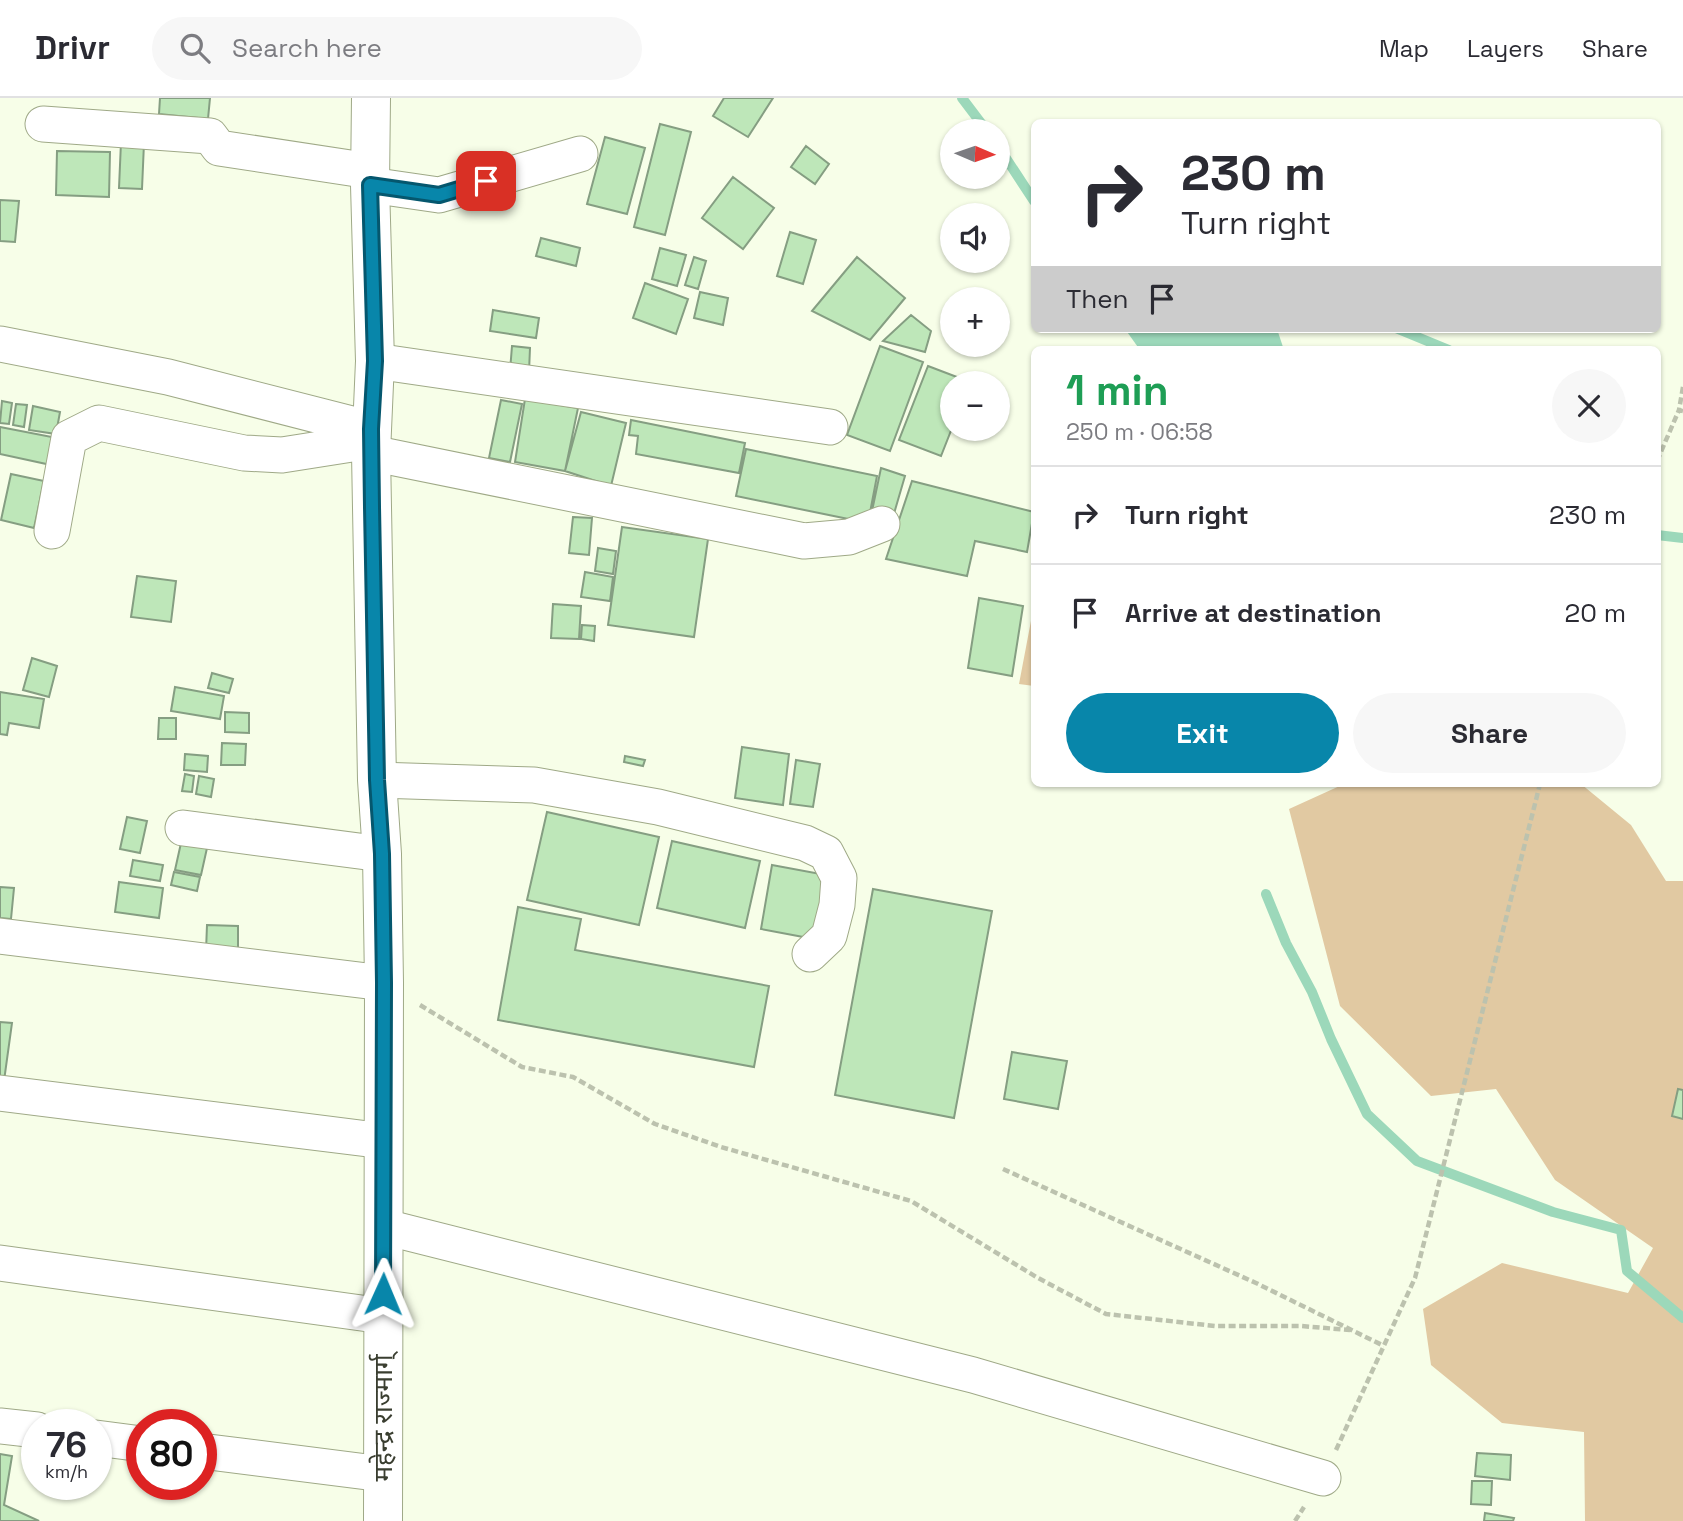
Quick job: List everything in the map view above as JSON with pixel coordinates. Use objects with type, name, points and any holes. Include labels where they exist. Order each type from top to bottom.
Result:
[{"type":"highway","name":"महेन्द्र राज्मार्ग्","points":[[371,98],[370,178],[375,361],[371,441],[377,780],[382,854],[384,983],[383,1521]]},
{"type":"street","points":[[43,124],[210,136],[219,148],[370,178],[439,195],[580,154]]},
{"type":"street","points":[[0,344],[168,377],[371,441],[804,541],[849,537],[882,524]]},
{"type":"street","points":[[375,361],[830,427]]},
{"type":"street","points":[[52,531],[69,438],[99,423],[244,453],[282,455],[371,441]]},
{"type":"street","points":[[377,780],[534,785],[658,807],[805,843],[826,853],[839,878],[838,905],[829,936],[810,954]]},
{"type":"street","points":[[183,828],[382,854]]},
{"type":"street","points":[[0,936],[384,983]]},
{"type":"street","points":[[0,1093],[384,1141]]},
{"type":"street","points":[[385,1227],[974,1375],[1323,1478]]},
{"type":"street","points":[[0,1263],[383,1316]]},
{"type":"street","points":[[0,1426],[21,1428]]},
{"type":"street","points":[[217,1453],[383,1474]]},
{"type":"path","points":[[1661,453],[1681,411],[1683,387]]},
{"type":"path","points":[[1295,1521],[1323,1478],[1415,1278],[1539,787]]},
{"type":"path","points":[[384,983],[522,1067],[573,1077],[655,1124],[785,1166],[911,1200],[1038,1278],[1106,1314],[1215,1326],[1301,1326],[1350,1330]]},
{"type":"path","points":[[1003,1169],[1256,1283],[1384,1346]]},
{"type":"shaded area","points":[[1128,333],[1278,333],[1283,346],[1137,346]]},
{"type":"shaded area","points":[[1031,621],[1031,686],[1019,684]]},
{"type":"shaded area","points":[[1337,787],[1585,787],[1631,825],[1666,881],[1683,881],[1683,1521],[1585,1521],[1584,1432],[1502,1423],[1431,1365],[1423,1309],[1502,1263],[1628,1293],[1653,1248],[1555,1180],[1496,1089],[1431,1096],[1340,1006],[1289,809]]},
{"type":"building","points":[[160,98],[210,98],[208,119],[159,114]]},
{"type":"building","points":[[724,98],[773,98],[748,137],[713,116]]},
{"type":"building","points":[[660,124],[691,132],[665,235],[634,227]]},
{"type":"building","points":[[605,137],[645,148],[627,214],[587,204]]},
{"type":"building","points":[[121,142],[144,143],[142,189],[119,188]]},
{"type":"building","points":[[806,146],[829,164],[815,184],[791,167]]},
{"type":"building","points":[[57,151],[110,152],[109,197],[56,195]]},
{"type":"building","points":[[733,177],[774,208],[743,249],[702,218]]},
{"type":"building","points":[[0,200],[19,201],[15,242],[0,241]]},
{"type":"building","points":[[790,232],[816,240],[803,284],[777,276]]},
{"type":"building","points":[[541,238],[580,248],[576,266],[536,256]]},
{"type":"building","points":[[660,248],[686,255],[677,286],[652,279]]},
{"type":"building","points":[[694,257],[706,261],[698,289],[685,285]]},
{"type":"building","points":[[857,257],[905,298],[870,340],[812,311]]},
{"type":"building","points":[[645,283],[688,299],[676,334],[633,318]]},
{"type":"building","points":[[700,292],[728,298],[723,325],[694,318]]},
{"type":"building","points":[[493,310],[539,318],[536,338],[490,331]]},
{"type":"building","points":[[911,315],[931,331],[925,352],[883,341]]},
{"type":"building","points":[[512,346],[530,348],[529,372],[510,371]]},
{"type":"building","points":[[880,346],[923,362],[890,451],[847,435]]},
{"type":"building","points":[[928,366],[941,371],[940,441],[947,441],[941,456],[899,440]]},
{"type":"building","points":[[525,399],[578,408],[565,471],[515,462]]},
{"type":"building","points":[[501,400],[522,404],[510,462],[489,458]]},
{"type":"building","points":[[2,401],[12,403],[9,424],[0,423]]},
{"type":"building","points":[[16,404],[27,405],[24,427],[13,425]]},
{"type":"building","points":[[33,406],[60,412],[56,434],[29,430]]},
{"type":"building","points":[[581,412],[626,423],[611,486],[565,471]]},
{"type":"building","points":[[631,420],[745,443],[739,473],[636,454],[638,436],[629,435]]},
{"type":"building","points":[[0,427],[57,438],[51,465],[0,454]]},
{"type":"building","points":[[746,449],[877,476],[868,523],[736,496]]},
{"type":"building","points":[[881,468],[905,476],[893,517],[872,511]]},
{"type":"building","points":[[11,474],[44,481],[34,528],[1,520]]},
{"type":"building","points":[[912,481],[1031,511],[1027,552],[975,541],[967,576],[886,559]]},
{"type":"building","points":[[573,517],[592,518],[589,555],[569,553]]},
{"type":"building","points":[[622,527],[708,539],[694,637],[608,625]]},
{"type":"building","points":[[598,548],[616,551],[613,574],[595,571]]},
{"type":"building","points":[[585,572],[613,577],[610,601],[581,597]]},
{"type":"building","points":[[137,576],[176,581],[171,622],[131,617]]},
{"type":"building","points":[[979,598],[1023,606],[1012,676],[968,668]]},
{"type":"building","points":[[553,604],[581,606],[579,639],[551,638]]},
{"type":"building","points":[[582,625],[595,626],[594,641],[581,639]]},
{"type":"building","points":[[32,658],[57,666],[49,697],[23,690]]},
{"type":"building","points":[[212,673],[233,679],[229,693],[208,688]]},
{"type":"building","points":[[175,687],[224,696],[220,719],[171,711]]},
{"type":"building","points":[[0,692],[44,699],[39,728],[9,723],[7,735],[0,734]]},
{"type":"building","points":[[225,712],[249,713],[249,733],[225,732]]},
{"type":"building","points":[[159,718],[176,718],[176,739],[158,739]]},
{"type":"building","points":[[222,743],[246,744],[245,765],[221,765]]},
{"type":"building","points":[[742,747],[789,754],[783,805],[735,798]]},
{"type":"building","points":[[185,754],[208,756],[207,772],[184,770]]},
{"type":"building","points":[[625,756],[645,760],[643,766],[624,762]]},
{"type":"building","points":[[796,760],[820,764],[813,807],[790,804]]},
{"type":"building","points":[[185,774],[194,776],[192,792],[182,791]]},
{"type":"building","points":[[199,776],[214,779],[211,797],[196,794]]},
{"type":"building","points":[[547,812],[659,837],[639,925],[527,900]]},
{"type":"building","points":[[127,817],[147,821],[140,853],[120,849]]},
{"type":"building","points":[[183,834],[209,839],[201,875],[175,870]]},
{"type":"building","points":[[672,841],[760,861],[745,928],[657,908]]},
{"type":"building","points":[[133,860],[163,865],[160,881],[130,876]]},
{"type":"building","points":[[772,865],[826,875],[814,939],[761,929]]},
{"type":"building","points":[[174,872],[200,877],[197,891],[171,885]]},
{"type":"building","points":[[119,882],[163,888],[159,918],[115,912]]},
{"type":"building","points":[[0,887],[14,888],[11,919],[0,918]]},
{"type":"building","points":[[873,889],[992,911],[954,1118],[835,1095]]},
{"type":"building","points":[[518,907],[581,919],[575,950],[769,986],[754,1067],[498,1020]]},
{"type":"building","points":[[207,925],[238,926],[238,951],[206,951]]},
{"type":"building","points":[[0,1022],[12,1023],[4,1081],[0,1080]]},
{"type":"building","points":[[1012,1052],[1067,1061],[1058,1109],[1004,1099]]},
{"type":"building","points":[[1678,1089],[1683,1090],[1683,1119],[1672,1116]]},
{"type":"building","points":[[1477,1453],[1511,1455],[1510,1480],[1475,1476]]},
{"type":"building","points":[[0,1454],[12,1456],[4,1505],[39,1521],[0,1521]]},
{"type":"building","points":[[1472,1481],[1492,1481],[1491,1505],[1471,1504]]},
{"type":"building","points":[[1485,1513],[1514,1518],[1513,1521],[1484,1521]]},
{"type":"waterway","points":[[962,98],[978,119]]},
{"type":"waterway","points":[[1010,164],[1031,196]]},
{"type":"waterway","points":[[1408,333],[1439,346]]},
{"type":"waterway","points":[[1661,535],[1683,538]]},
{"type":"waterway","points":[[1266,894],[1286,943],[1312,992],[1367,1114],[1417,1161],[1553,1212],[1621,1230],[1627,1271],[1683,1318]]},
{"type":"route","points":[[383,1294],[384,983],[372,507],[371,429],[375,361],[370,185],[439,195],[486,181]]}]
